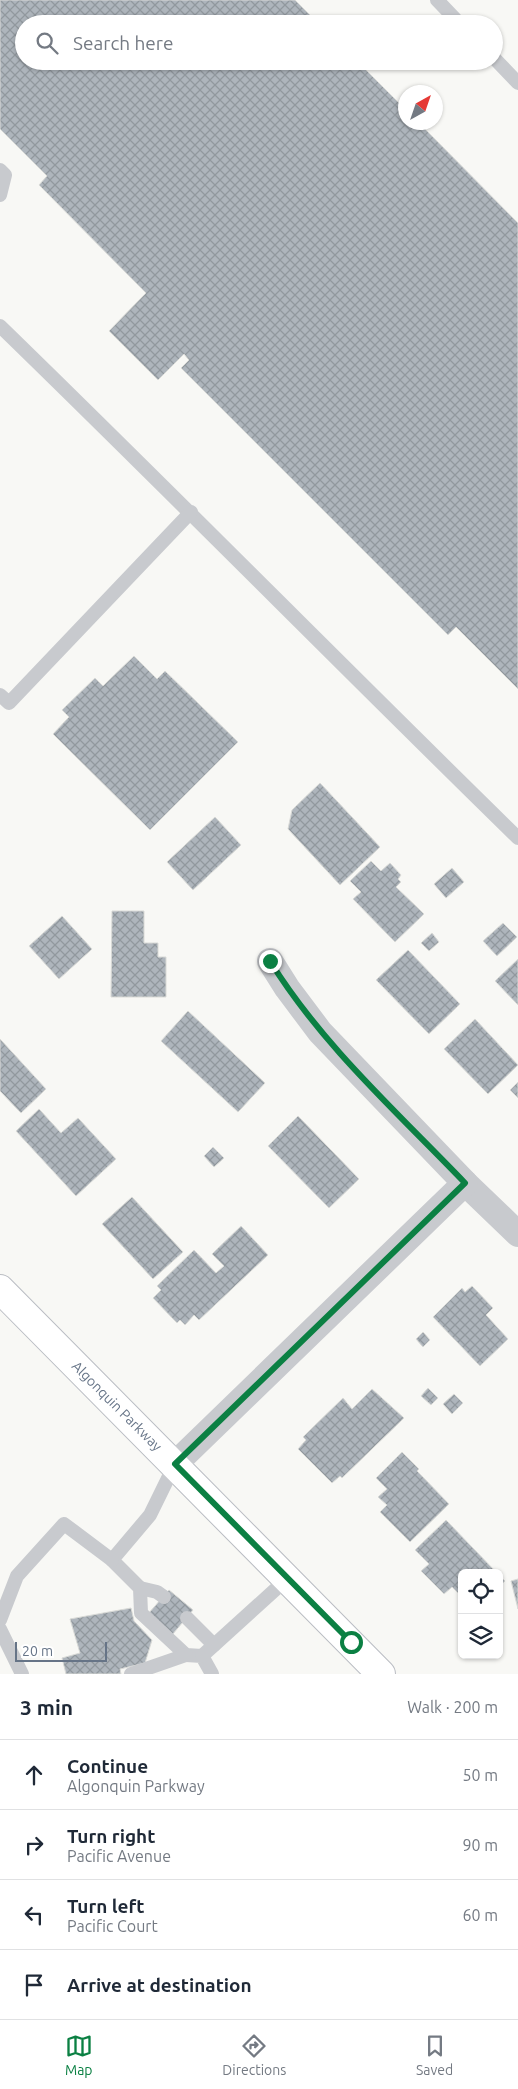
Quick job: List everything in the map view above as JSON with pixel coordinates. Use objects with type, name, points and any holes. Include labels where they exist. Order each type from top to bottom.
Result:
[{"type":"main road","name":"Algonquin Parkway","points":[[0,1289],[381,1674]]},
{"type":"street","points":[[270,961],[287,988],[320,1032],[465,1183],[518,1234]]},
{"type":"street","points":[[175,1464],[465,1183]]},
{"type":"lane","points":[[437,0],[451,15]]},
{"type":"lane","points":[[503,67],[518,82]]},
{"type":"lane","points":[[0,170],[5,175],[0,195]]},
{"type":"lane","points":[[0,326],[191,512],[370,693],[518,838]]},
{"type":"lane","points":[[0,694],[9,703],[191,512]]},
{"type":"lane","points":[[112,1560],[150,1515],[175,1464]]},
{"type":"lane","points":[[0,1620],[17,1576],[64,1524],[112,1560],[140,1588],[157,1592],[164,1597]]},
{"type":"lane","points":[[131,1674],[186,1656],[202,1656],[288,1578]]},
{"type":"lane","points":[[140,1588],[141,1613],[186,1656]]},
{"type":"lane","points":[[187,1618],[214,1645]]},
{"type":"lane","points":[[0,1629],[19,1673]]},
{"type":"lane","points":[[202,1656],[212,1674]]},
{"type":"building","points":[[0,0],[295,0],[310,15],[15,15],[15,70],[366,70],[398,102],[398,130],[426,130],[518,223],[518,689],[456,627],[448,635],[181,368],[189,360],[184,354],[158,380],[109,331],[146,293],[39,185],[47,176],[0,129]]},
{"type":"building","points":[[134,656],[157,679],[165,671],[238,742],[150,830],[53,734],[69,717],[62,710],[95,678],[103,686]]},
{"type":"building","points":[[320,783],[380,847],[340,885],[288,829],[292,810]]},
{"type":"building","points":[[215,817],[241,845],[193,890],[167,862]]},
{"type":"building","points":[[371,861],[381,871],[390,863],[401,875],[398,879],[401,882],[396,887],[424,914],[395,942],[353,899],[361,892],[350,881]]},
{"type":"building","points":[[452,868],[464,882],[446,898],[434,884]]},
{"type":"building","points":[[112,911],[144,911],[144,943],[158,943],[158,957],[166,957],[166,997],[111,997]]},
{"type":"building","points":[[62,916],[92,949],[59,979],[29,946]]},
{"type":"building","points":[[503,923],[517,937],[497,956],[483,941]]},
{"type":"building","points":[[432,933],[439,942],[429,951],[421,943]]},
{"type":"building","points":[[408,950],[460,1004],[429,1034],[376,980]]},
{"type":"building","points":[[518,959],[518,1005],[495,981]]},
{"type":"building","points":[[188,1011],[265,1083],[238,1112],[161,1041]]},
{"type":"building","points":[[475,1019],[518,1065],[488,1094],[444,1049]]},
{"type":"building","points":[[0,1039],[46,1089],[21,1113],[0,1091]]},
{"type":"building","points":[[518,1082],[518,1098],[510,1090]]},
{"type":"building","points":[[39,1109],[61,1133],[78,1118],[116,1159],[76,1196],[16,1131]]},
{"type":"building","points":[[298,1116],[359,1179],[329,1208],[268,1146]]},
{"type":"building","points":[[213,1147],[224,1158],[214,1167],[204,1156]]},
{"type":"building","points":[[132,1197],[183,1252],[153,1279],[102,1224]]},
{"type":"building","points":[[241,1226],[268,1255],[199,1320],[194,1315],[185,1325],[180,1320],[177,1323],[153,1298],[161,1290],[157,1286],[194,1250],[216,1273],[224,1266],[212,1254]]},
{"type":"building","points":[[472,1286],[493,1308],[486,1315],[508,1339],[480,1366],[433,1317],[462,1288],[465,1292]]},
{"type":"building","points":[[423,1332],[430,1340],[423,1347],[416,1339]]},
{"type":"building","points":[[428,1388],[438,1398],[431,1405],[421,1396]]},
{"type":"building","points":[[372,1389],[404,1418],[342,1478],[340,1476],[332,1483],[298,1449],[306,1440],[303,1437],[343,1398],[352,1409]]},
{"type":"building","points":[[454,1394],[463,1403],[452,1414],[443,1404]]},
{"type":"building","points":[[402,1452],[419,1469],[417,1471],[449,1504],[410,1542],[380,1512],[387,1505],[378,1497],[387,1489],[376,1478]]},
{"type":"building","points":[[446,1520],[493,1569],[458,1569],[458,1593],[452,1587],[444,1594],[421,1571],[429,1564],[415,1550]]},
{"type":"building","points":[[518,1579],[518,1609],[511,1581]]},
{"type":"building","points":[[169,1590],[193,1610],[172,1635],[148,1614]]},
{"type":"building","points":[[131,1608],[134,1621],[152,1640],[145,1663],[120,1669],[121,1674],[66,1674],[62,1658],[80,1653],[70,1619]]},
{"type":"route","points":[[270,961],[287,988],[320,1032],[465,1183],[175,1464],[351,1642]]}]
